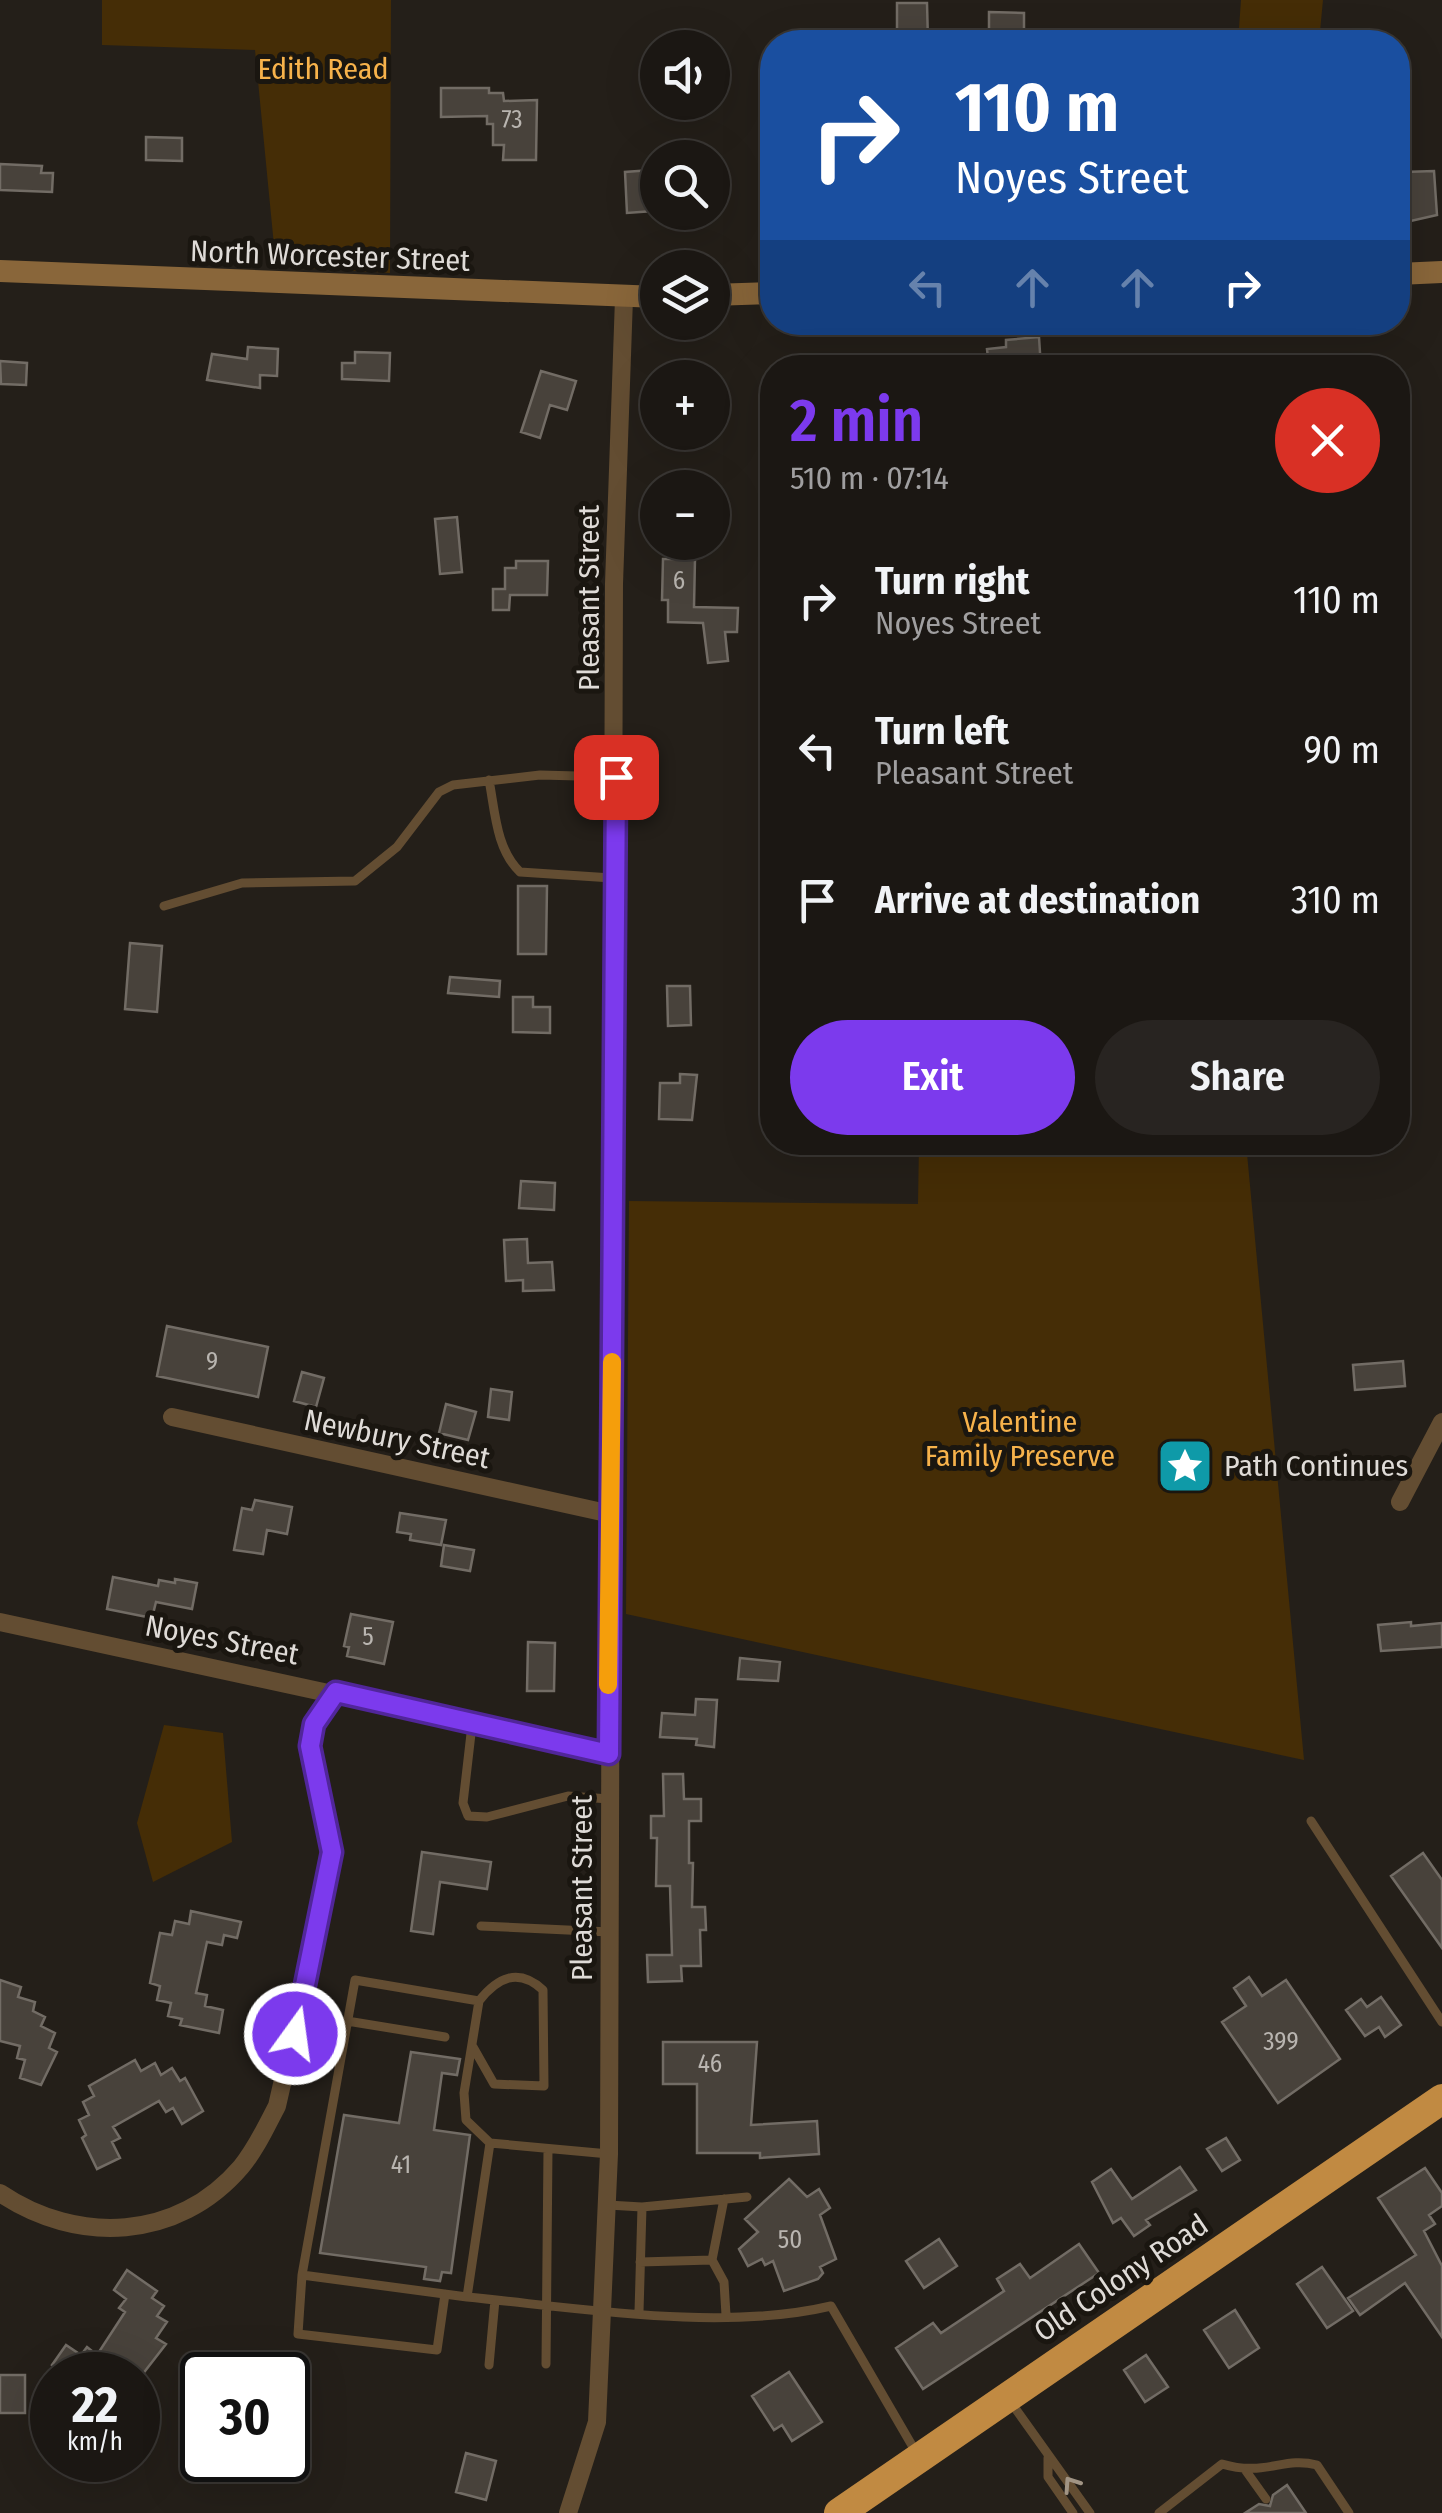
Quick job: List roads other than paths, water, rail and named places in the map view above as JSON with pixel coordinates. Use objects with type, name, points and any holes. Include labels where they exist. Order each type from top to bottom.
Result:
[{"type":"highway","name":"Old Colony Road","points":[[839,2513],[1442,2099]]},
{"type":"street","name":"North Worcester Street","points":[[0,272],[640,298]]},
{"type":"street","points":[[1410,273],[1442,272]]},
{"type":"street","points":[[730,294],[760,293]]},
{"type":"street","name":"Pleasant Street","points":[[568,2513],[588,2462],[597,2422],[608,2204],[614,584],[624,298]]},
{"type":"street","name":"Newbury Street","points":[[172,1418],[610,1514]]},
{"type":"street","points":[[1400,1502],[1442,1422]]},
{"type":"street","name":"Noyes Street","points":[[0,1622],[609,1754]]},
{"type":"street","points":[[0,2193],[66,2226],[116,2229],[162,2217],[202,2198],[240,2168],[259,2140],[277,2106],[329,1879],[328,1821],[310,1746],[314,1724],[336,1692]]},
{"type":"lane","points":[[164,906],[242,882],[355,881],[396,848],[438,792],[453,785],[540,774],[616,777]]},
{"type":"lane","points":[[489,780],[508,861],[520,872],[614,878]]},
{"type":"lane","points":[[472,1722],[463,1803],[468,1816],[487,1818],[568,1796],[610,1799]]},
{"type":"lane","points":[[1312,1820],[1442,2022]]},
{"type":"lane","points":[[482,1926],[610,1932]]},
{"type":"lane","points":[[472,2045],[494,2084],[544,2086],[543,1990],[524,1977],[512,1976],[492,1986],[479,2001],[464,2092],[466,2120],[490,2143],[609,2154]]},
{"type":"lane","points":[[444,2294],[437,2350],[298,2334],[302,2275],[355,1980],[479,2001]]},
{"type":"lane","points":[[347,2021],[445,2037]]},
{"type":"lane","points":[[468,2297],[490,2143]]},
{"type":"lane","points":[[546,2364],[548,2148]]},
{"type":"lane","points":[[608,2204],[642,2207],[747,2197]]},
{"type":"lane","points":[[724,2199],[712,2260],[724,2282],[726,2315]]},
{"type":"lane","points":[[639,2312],[642,2207]]},
{"type":"lane","points":[[640,2262],[712,2260]]},
{"type":"lane","points":[[302,2275],[604,2311],[783,2317],[831,2306],[918,2458]]},
{"type":"lane","points":[[489,2365],[496,2300]]},
{"type":"lane","points":[[1007,2397],[1090,2513]]},
{"type":"lane","points":[[1048,2458],[1048,2477],[1073,2513]]},
{"type":"lane","points":[[1159,2513],[1173,2509],[1222,2464],[1246,2471],[1274,2470],[1297,2460],[1316,2465],[1349,2513]]},
{"type":"lane","points":[[1246,2471],[1266,2499]]},
{"type":"place","name":"Path Continues","points":[[1185,1466]]},
{"type":"park label","name":"Edith Read","points":[[323,69]]},
{"type":"park label","name":"Valentine Family Preserve","points":[[1020,1439]]}]
